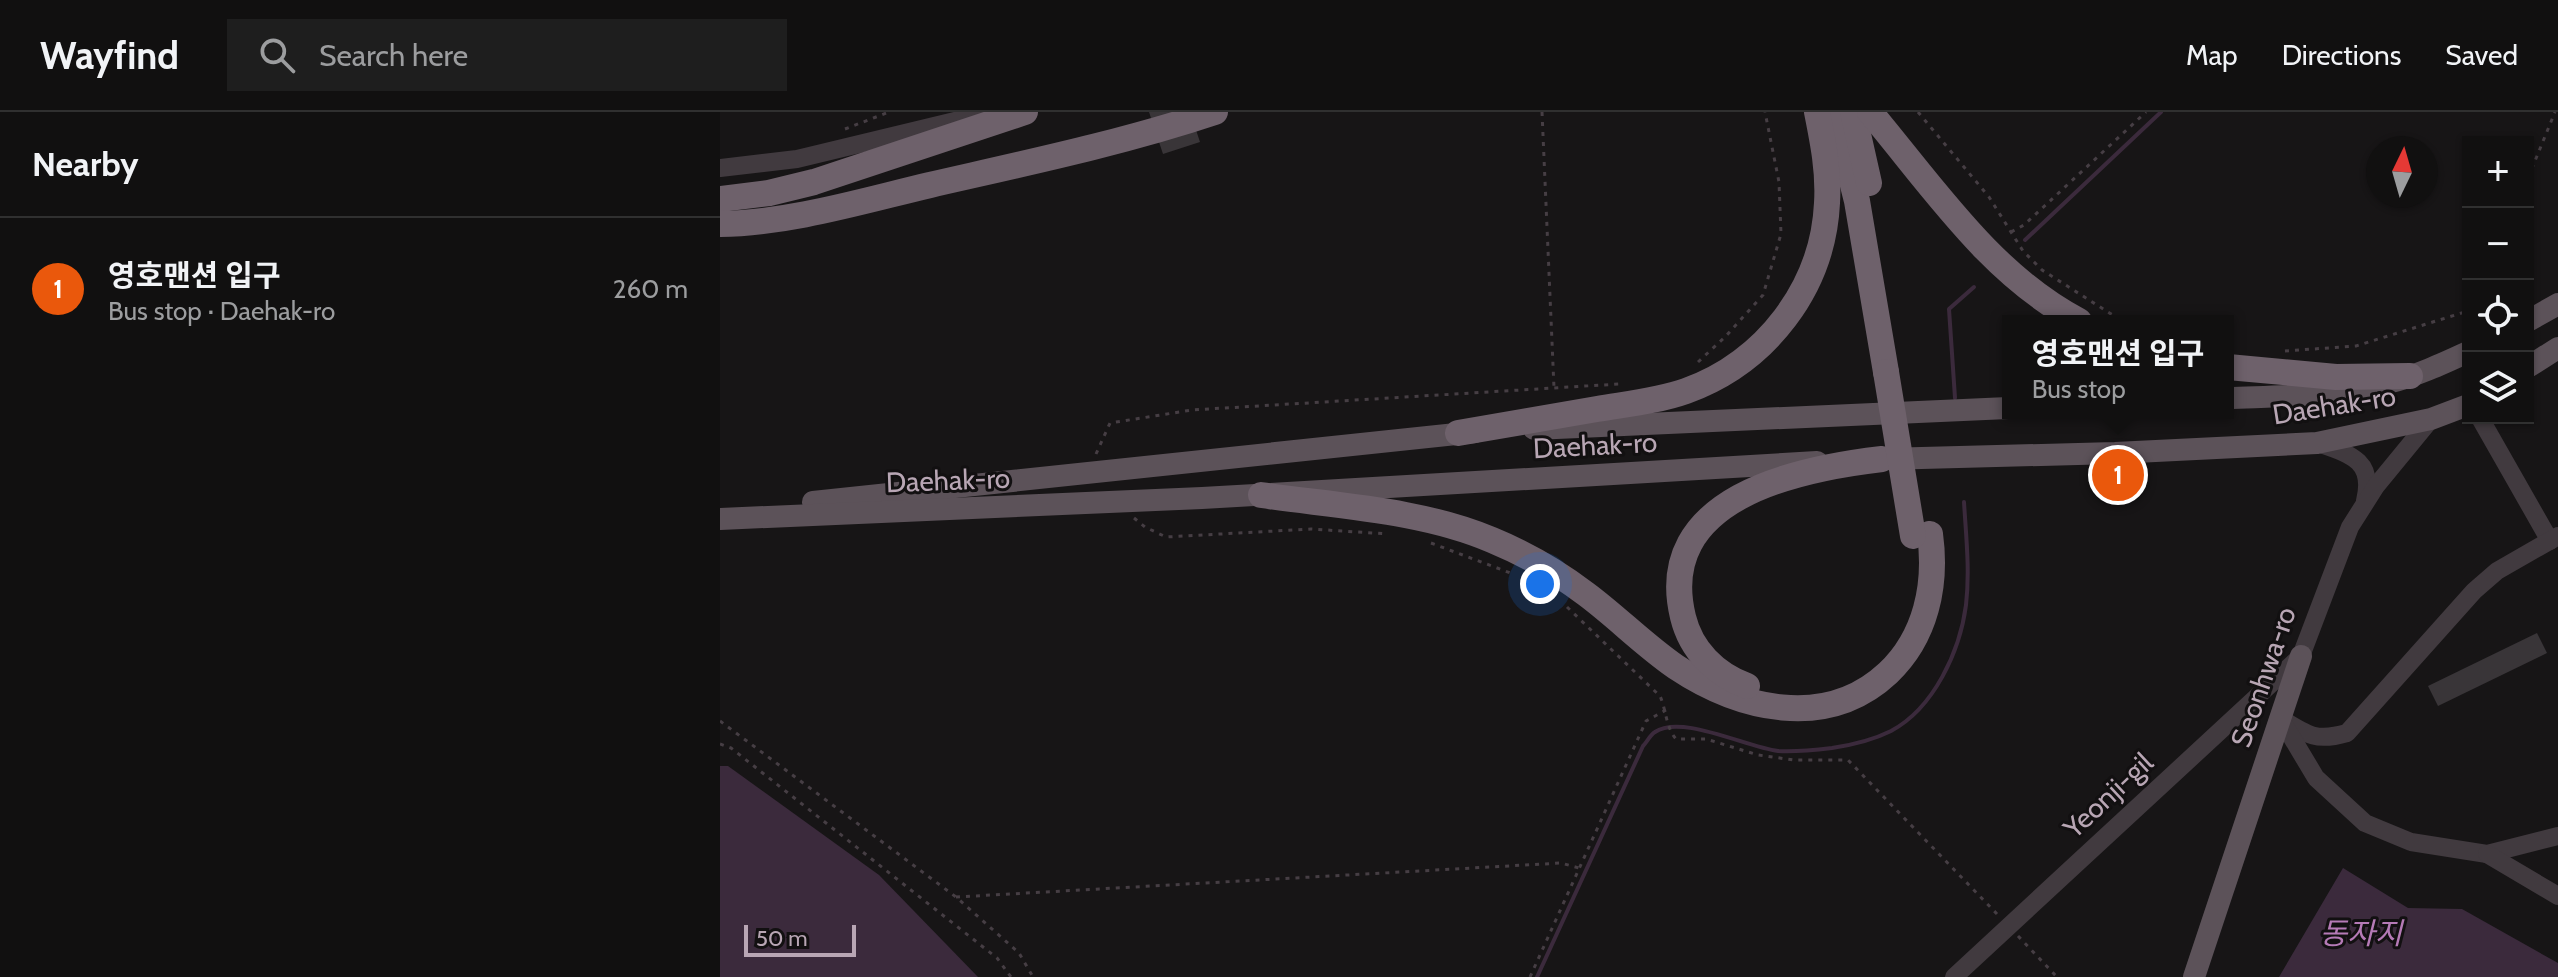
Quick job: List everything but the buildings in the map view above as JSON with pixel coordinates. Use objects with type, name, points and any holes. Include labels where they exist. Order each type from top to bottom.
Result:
[{"type":"highway","points":[[720,199],[769,193],[814,182],[1025,112]]},
{"type":"highway","points":[[720,224],[772,219],[853,203],[1112,142],[1215,112]]},
{"type":"highway","points":[[1458,433],[1683,392],[1725,372],[1760,347],[1794,307],[1821,248],[1828,189],[1826,157],[1817,112]]},
{"type":"highway","points":[[1828,112],[1845,153],[1894,372]]},
{"type":"highway","points":[[1261,495],[1418,517],[1481,535],[1560,575],[1658,654],[1704,684],[1744,700],[1797,709],[1837,704],[1860,693],[1889,672],[1905,654],[1923,620],[1932,567],[1922,535],[1894,372],[1863,148],[1853,112]]},
{"type":"highway","points":[[1870,112],[2002,265],[2028,289],[2069,315]]},
{"type":"highway","points":[[2234,368],[2346,378],[2410,376]]},
{"type":"highway","points":[[1882,459],[1829,466],[1787,476],[1751,491],[1717,511],[1699,531],[1683,562],[1680,595],[1686,630],[1716,670],[1755,688],[1804,693],[1819,692],[1849,682],[1879,659],[1904,623],[1911,601],[1922,535]]},
{"type":"main road","points":[[2534,318],[2558,304]]},
{"type":"main road","points":[[2534,363],[2558,348]]},
{"type":"main road","points":[[2234,398],[2331,393],[2387,384],[2462,354]]},
{"type":"main road","name":"Daehak-ro","points":[[720,519],[1116,503],[1882,459],[2115,453],[2317,443],[2431,419],[2462,407]]},
{"type":"main road","points":[[720,512],[1458,433],[2002,408]]},
{"type":"main road","name":"Seonhwa-ro","points":[[2194,977],[2301,656]]},
{"type":"street","points":[[720,168],[797,159],[991,112]]},
{"type":"street","name":"Seonhwa-ro","points":[[2301,656],[2350,527],[2376,486],[2431,419]]},
{"type":"street","points":[[2280,718],[2307,735],[2320,739],[2347,733],[2474,591],[2497,571],[2554,538],[2484,424]]},
{"type":"street","points":[[2317,443],[2347,453],[2364,466],[2369,484],[2364,504]]},
{"type":"street","name":"Yeonji-gil","points":[[1954,977],[2301,656]]},
{"type":"street","points":[[2280,718],[2316,778],[2365,823],[2411,842],[2487,854],[2558,896]]},
{"type":"street","points":[[2487,854],[2558,836]]},
{"type":"path","points":[[843,130],[889,112]]},
{"type":"path","points":[[1542,112],[1554,388]]},
{"type":"path","points":[[1694,366],[1763,295],[1781,234],[1779,182],[1765,112]]},
{"type":"path","points":[[1918,112],[1989,197],[2023,251],[2042,270],[2113,315]]},
{"type":"path","points":[[2011,232],[2024,225],[2146,112]]},
{"type":"path","points":[[2534,163],[2555,112]]},
{"type":"path","points":[[2273,352],[2356,346],[2462,313]]},
{"type":"path","points":[[1087,473],[1110,423],[1192,410],[1618,384]]},
{"type":"path","points":[[1116,503],[1145,527],[1166,537],[1311,529],[1397,534]]},
{"type":"path","points":[[1426,541],[1516,575]]},
{"type":"path","points":[[1560,600],[1660,696],[1676,739],[1706,739],[1758,755],[1794,760],[1848,760],[2057,977]]},
{"type":"path","points":[[1530,977],[1646,721],[1667,709]]},
{"type":"path","points":[[720,721],[956,897],[1019,953],[1033,977]]},
{"type":"path","points":[[720,744],[731,748],[997,958],[1011,977]]},
{"type":"path","points":[[956,897],[1561,863],[1579,868]]},
{"type":"water","points":[[720,766],[728,766],[879,875],[978,977],[720,977]]},
{"type":"water","name":"동자지","points":[[2343,868],[2408,908],[2462,909],[2558,963],[2558,977],[2279,977]]},
{"type":"waterway","points":[[2025,240],[2161,112]]},
{"type":"waterway","points":[[1955,398],[1949,309],[1974,287]]},
{"type":"waterway","points":[[1537,977],[1643,746],[1655,732],[1666,727],[1681,727],[1778,751],[1812,750],[1877,737],[1906,721],[1920,708],[1942,677],[1963,623],[1968,579],[1964,502]]},
{"type":"place","name":"영호맨션 입구","points":[[2118,475]]}]
